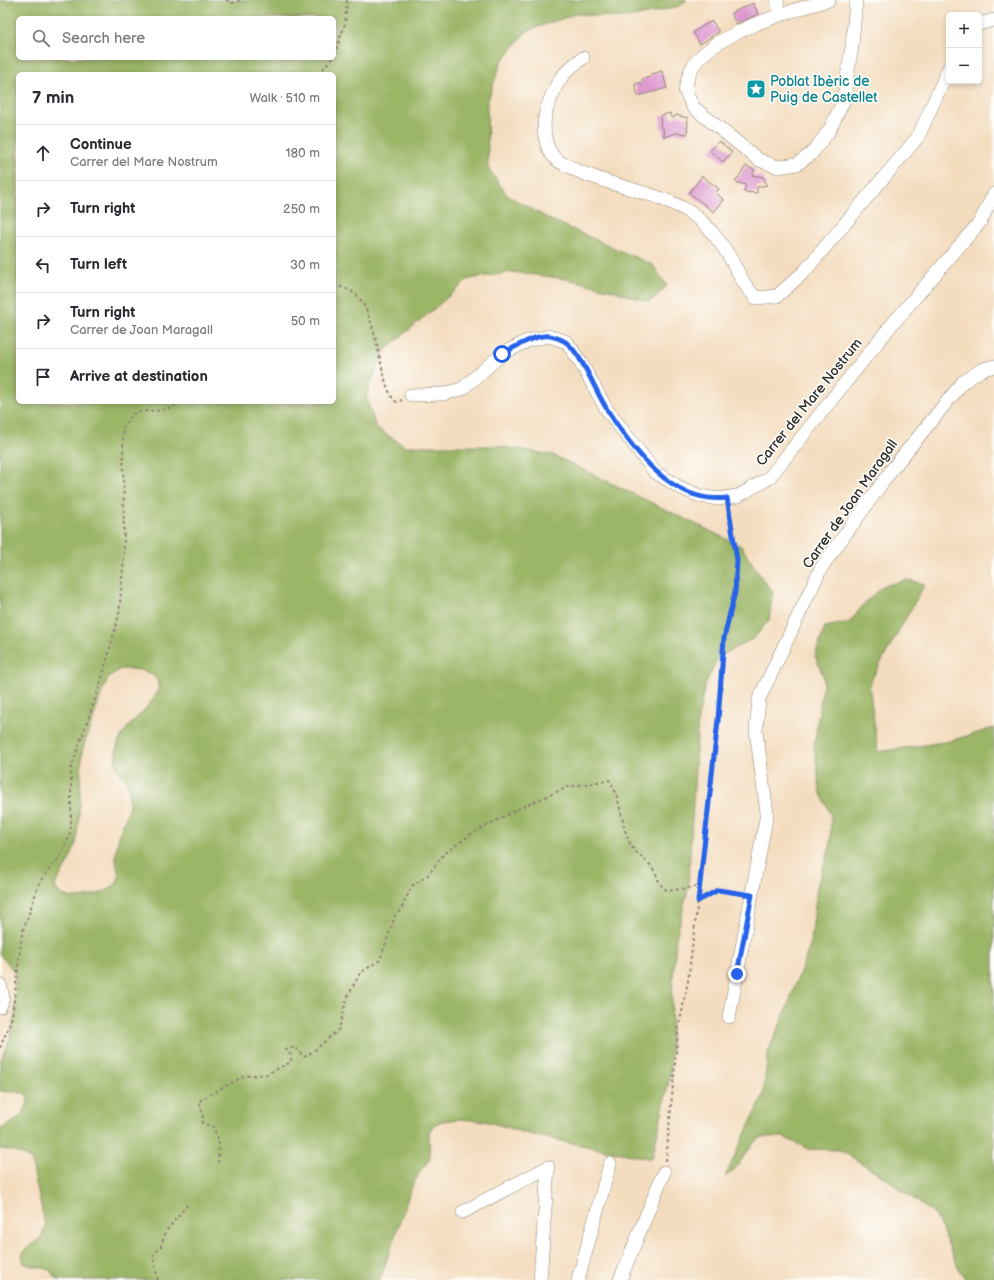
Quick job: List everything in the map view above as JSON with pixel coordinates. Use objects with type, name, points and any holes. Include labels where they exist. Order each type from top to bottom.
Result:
[{"type":"street","points":[[777,0],[779,14]]},
{"type":"street","points":[[829,0],[779,14],[712,46],[692,67],[685,90],[693,107],[760,160],[778,168],[797,164],[812,154],[829,131],[843,102],[852,46],[856,0]]},
{"type":"street","points":[[982,23],[994,20]]},
{"type":"street","points":[[583,58],[567,69],[554,90],[544,118],[546,144],[555,159],[581,173],[668,202],[695,216],[708,228],[732,262],[741,281],[756,298],[777,296],[804,272],[918,137],[946,75]]},
{"type":"street","name":"Carrer del Mare Nostrum","points":[[411,395],[442,394],[462,389],[502,354],[527,340],[549,336],[567,342],[581,363],[607,410],[655,472],[679,487],[700,496],[718,499],[738,496],[769,478],[889,328],[980,222],[994,194]]},
{"type":"street","name":"Carrer de Joan Maragall","points":[[729,1017],[767,812],[756,730],[759,699],[821,568],[893,468],[963,382],[981,370],[994,366]]},
{"type":"street","points":[[0,985],[3,998],[0,1007]]},
{"type":"street","points":[[578,1280],[610,1164]]},
{"type":"street","points":[[463,1212],[548,1167],[540,1280]]},
{"type":"street","points":[[620,1280],[664,1172]]},
{"type":"path","points":[[226,0],[233,3],[242,0]]},
{"type":"path","points":[[336,49],[345,24],[347,0]]},
{"type":"path","points":[[321,72],[330,60]]},
{"type":"path","points":[[336,286],[355,294],[369,312],[388,389],[393,400],[400,402],[411,395]]},
{"type":"path","points":[[0,1048],[12,1017],[22,934],[40,881],[60,857],[69,837],[71,826],[71,768],[100,685],[119,619],[124,557],[123,428],[132,414],[143,411],[166,409],[175,404]]},
{"type":"path","points":[[666,1153],[678,1031],[688,981],[700,886],[718,720],[724,638],[735,592],[737,560],[727,498]]},
{"type":"path","points":[[218,1163],[219,1141],[213,1127],[202,1123],[203,1114],[198,1101],[244,1076],[267,1074],[291,1062],[291,1055],[286,1050],[295,1047],[304,1057],[315,1050],[339,1028],[347,998],[360,973],[380,960],[395,916],[401,909],[412,886],[427,876],[443,855],[471,834],[520,808],[568,787],[609,780],[615,789],[627,838],[634,852],[654,869],[658,884],[668,891],[700,886]]},
{"type":"path","points":[[698,901],[718,890],[752,895]]},
{"type":"path","points":[[158,1280],[153,1256],[161,1246],[166,1231],[188,1204]]},
{"type":"green space","points":[[0,0],[687,0],[680,6],[630,18],[575,14],[527,31],[501,62],[487,103],[488,168],[507,195],[549,219],[653,265],[667,286],[649,302],[608,289],[567,279],[512,272],[469,279],[384,351],[366,395],[376,428],[405,446],[498,446],[553,455],[741,546],[763,580],[773,591],[769,620],[754,638],[718,657],[705,685],[698,718],[688,889],[676,938],[672,994],[670,1076],[652,1159],[536,1136],[489,1122],[461,1119],[442,1121],[434,1125],[429,1132],[430,1159],[421,1170],[412,1186],[380,1280],[58,1280],[54,1274],[46,1269],[24,1263],[22,1256],[24,1251],[42,1236],[45,1225],[31,1159],[14,1151],[0,1149],[0,1130],[15,1121],[23,1113],[28,1097],[24,1093],[0,1091],[0,1062],[10,1037],[15,1014],[15,972],[0,955]],"holes":[[[120,669],[142,670],[152,674],[158,683],[158,690],[155,697],[121,736],[117,748],[116,759],[118,771],[127,780],[129,789],[128,810],[116,851],[118,880],[114,886],[98,894],[72,898],[60,894],[55,885],[68,863],[76,845],[82,751],[103,689],[109,677]]]},
{"type":"green space","points":[[907,580],[925,584],[869,684],[878,752],[950,741],[994,728],[994,1280],[966,1280],[960,1271],[935,1214],[876,1172],[840,1150],[809,1149],[783,1137],[762,1137],[754,1143],[734,1170],[725,1177],[763,1096],[768,1052],[785,1013],[811,943],[817,886],[830,847],[831,815],[820,792],[814,745],[824,678],[815,656],[825,627],[850,622],[865,603],[883,586]]},
{"type":"building","points":[[753,3],[758,14],[736,24],[731,13]]},
{"type":"building","points":[[712,21],[719,32],[700,44],[693,32]]},
{"type":"building","points":[[662,71],[667,88],[638,96],[635,84],[643,82],[642,79],[651,77],[651,74]]},
{"type":"building","points":[[670,113],[671,117],[674,118],[676,115],[688,118],[687,134],[676,133],[664,137],[663,128],[661,128],[660,116]]},
{"type":"building","points":[[719,141],[732,152],[723,162],[710,151]]},
{"type":"building","points":[[746,166],[755,170],[752,175],[763,177],[767,185],[757,187],[757,193],[744,192],[746,185],[735,182]]},
{"type":"building","points":[[702,176],[719,189],[716,193],[724,200],[714,212],[689,193]]},
{"type":"place","name":"Poblat Ibèric de Puig de Castellet","points":[[756,89]]},
{"type":"route","points":[[502,354],[527,340],[549,336],[567,342],[581,363],[607,410],[633,446],[655,472],[679,487],[700,496],[718,499],[727,498],[737,560],[735,592],[724,638],[718,720],[698,901],[718,890],[752,895],[737,974]]}]
